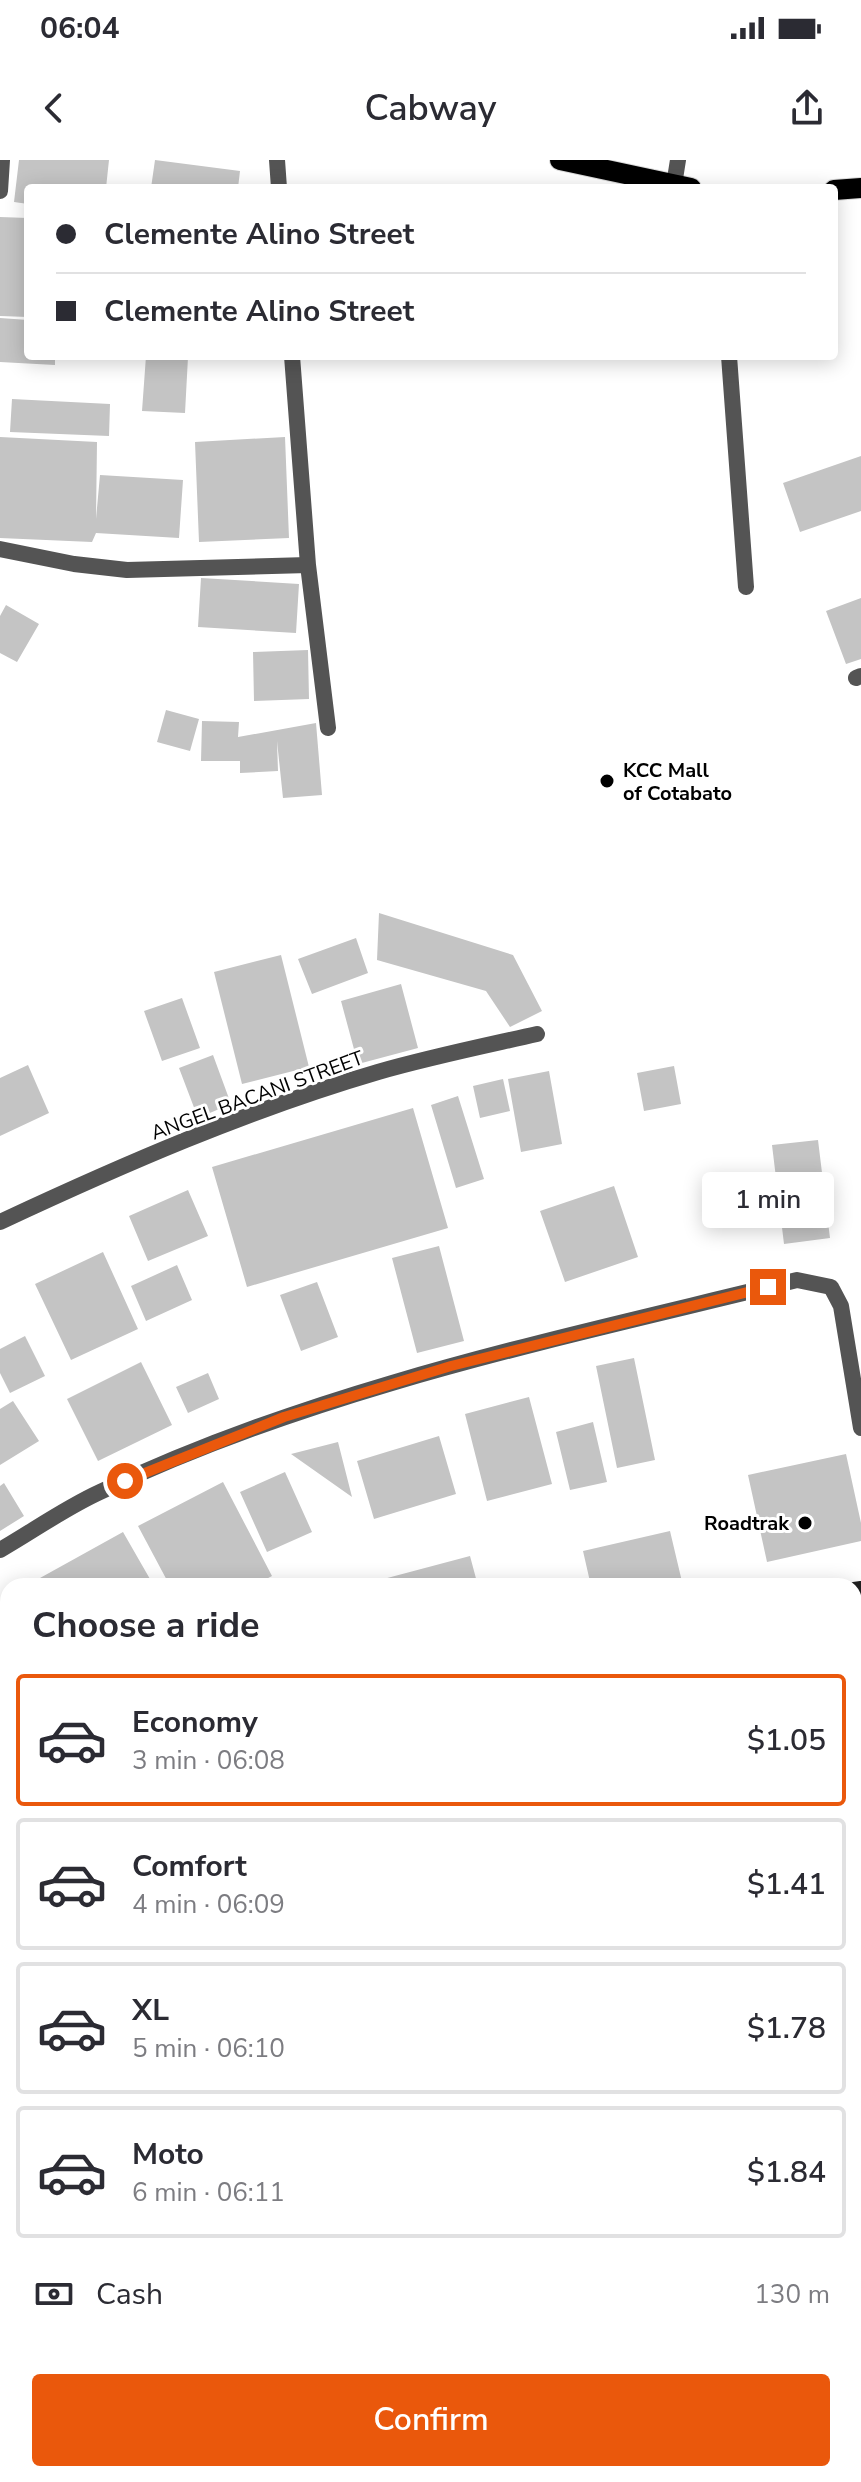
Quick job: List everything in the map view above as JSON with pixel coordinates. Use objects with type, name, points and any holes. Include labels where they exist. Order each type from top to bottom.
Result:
[{"type":"main road","points":[[560,160],[668,184]]},
{"type":"main road","points":[[838,190],[861,188]]},
{"type":"street","points":[[0,191],[2,160]]},
{"type":"street","points":[[277,160],[279,184]]},
{"type":"street","points":[[678,160],[682,184]]},
{"type":"street","points":[[292,360],[308,565],[328,728]]},
{"type":"street","points":[[729,360],[746,587]]},
{"type":"street","points":[[0,549],[74,564],[127,570],[308,565]]},
{"type":"street","name":"ANGEL BACANI STREET","points":[[0,1222],[75,1187],[259,1111],[379,1072],[537,1034]]},
{"type":"street","points":[[0,1550],[98,1492],[284,1417],[451,1366],[797,1280],[831,1287],[841,1306],[861,1428]]},
{"type":"building","points":[[19,160],[109,160],[106,184],[24,184],[24,203],[14,202]]},
{"type":"building","points":[[155,160],[240,171],[238,184],[152,184]]},
{"type":"building","points":[[0,217],[24,218],[24,317],[0,316]]},
{"type":"building","points":[[0,318],[24,320],[24,360],[55,360],[55,365],[0,362]]},
{"type":"building","points":[[146,360],[188,360],[185,413],[142,411]]},
{"type":"building","points":[[12,399],[110,404],[109,436],[10,432]]},
{"type":"building","points":[[0,437],[97,442],[96,519],[100,475],[183,480],[179,538],[96,533],[92,542],[0,538]]},
{"type":"building","points":[[285,437],[289,538],[199,542],[195,442]]},
{"type":"building","points":[[861,456],[861,511],[800,532],[783,483]]},
{"type":"building","points":[[201,578],[299,584],[296,633],[198,627]]},
{"type":"building","points":[[861,598],[861,659],[846,664],[826,611]]},
{"type":"building","points":[[6,605],[39,624],[17,662],[0,653],[0,616]]},
{"type":"building","points":[[308,650],[309,699],[254,701],[253,652]]},
{"type":"building","points":[[166,710],[199,719],[190,751],[157,742]]},
{"type":"building","points":[[202,721],[239,722],[238,737],[316,723],[322,795],[283,798],[277,741],[278,771],[240,773],[240,761],[201,761]]},
{"type":"building","points":[[379,913],[513,955],[542,1011],[510,1027],[486,991],[377,960]]},
{"type":"building","points":[[356,938],[368,973],[312,994],[298,959]]},
{"type":"building","points":[[281,955],[309,1067],[242,1084],[214,972]]},
{"type":"building","points":[[401,984],[418,1048],[358,1064],[341,1001]]},
{"type":"building","points":[[182,998],[200,1048],[162,1061],[144,1011]]},
{"type":"building","points":[[213,1055],[231,1104],[198,1118],[179,1068]]},
{"type":"building","points":[[28,1065],[49,1113],[0,1136],[0,1078]]},
{"type":"building","points":[[674,1066],[681,1104],[644,1111],[637,1073]]},
{"type":"building","points":[[549,1071],[562,1144],[521,1152],[508,1079]]},
{"type":"building","points":[[503,1079],[510,1111],[480,1118],[473,1086]]},
{"type":"building","points":[[458,1096],[484,1179],[456,1188],[431,1105]]},
{"type":"building","points":[[413,1108],[448,1228],[247,1287],[212,1167]]},
{"type":"building","points":[[818,1140],[830,1238],[784,1244],[772,1145]]},
{"type":"building","points":[[614,1186],[638,1257],[565,1282],[540,1211]]},
{"type":"building","points":[[188,1190],[208,1236],[148,1261],[129,1216]]},
{"type":"building","points":[[439,1246],[464,1341],[417,1353],[392,1258]]},
{"type":"building","points":[[103,1252],[138,1329],[71,1360],[35,1284]]},
{"type":"building","points":[[177,1265],[192,1300],[146,1321],[131,1286]]},
{"type":"building","points":[[317,1282],[338,1337],[301,1351],[280,1295]]},
{"type":"building","points":[[25,1336],[45,1376],[10,1393],[0,1373],[0,1349]]},
{"type":"building","points":[[634,1358],[655,1460],[617,1468],[596,1366]]},
{"type":"building","points":[[141,1362],[172,1425],[98,1461],[67,1399]]},
{"type":"building","points":[[208,1373],[219,1399],[188,1413],[176,1387]]},
{"type":"building","points":[[529,1397],[552,1484],[487,1501],[465,1414]]},
{"type":"building","points":[[13,1401],[39,1441],[0,1465],[0,1409]]},
{"type":"building","points":[[593,1422],[607,1482],[570,1490],[556,1432]]},
{"type":"building","points":[[439,1436],[456,1494],[374,1519],[357,1461]]},
{"type":"building","points":[[338,1442],[352,1497],[291,1454]]},
{"type":"building","points":[[846,1454],[861,1523],[861,1541],[767,1562],[748,1475]]},
{"type":"building","points":[[285,1472],[312,1532],[267,1552],[240,1492]]},
{"type":"building","points":[[223,1482],[272,1576],[166,1578],[138,1526]]},
{"type":"building","points":[[4,1483],[24,1516],[0,1531],[0,1486]]},
{"type":"building","points":[[670,1531],[681,1578],[589,1578],[583,1551]]},
{"type":"building","points":[[123,1532],[149,1578],[40,1578]]},
{"type":"building","points":[[470,1556],[476,1578],[387,1578]]},
{"type":"place","name":"KCC Mall of Cotabato","points":[[607,781]]},
{"type":"place","name":"Roadtrak","points":[[805,1523]]},
{"type":"route","points":[[125,1481],[284,1417],[451,1366],[768,1287]]}]
